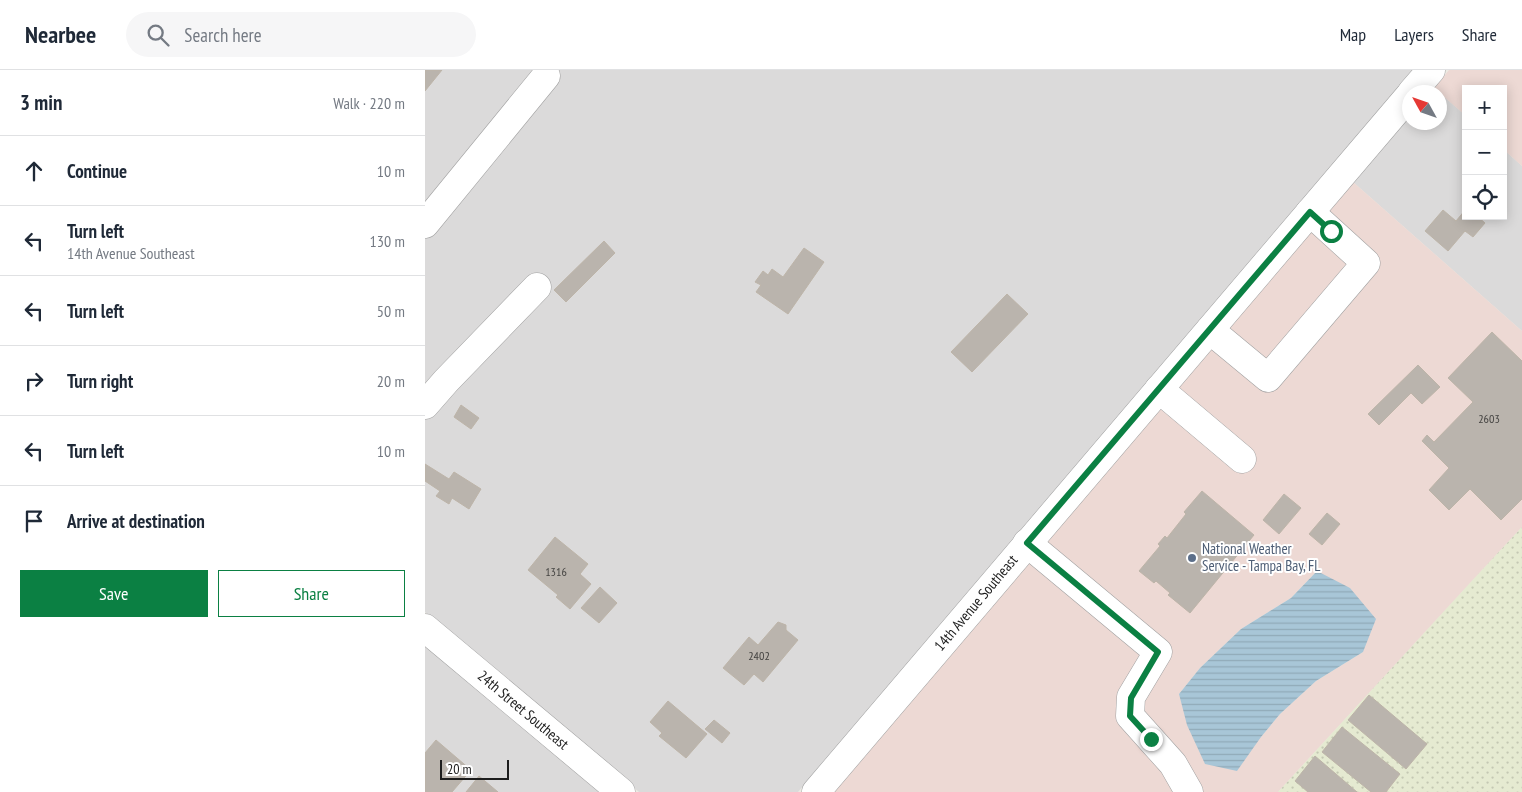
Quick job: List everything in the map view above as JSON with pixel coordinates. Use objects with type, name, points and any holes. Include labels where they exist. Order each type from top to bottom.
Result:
[{"type":"street","points":[[1418,85],[1431,70]]},
{"type":"street","points":[[425,224],[546,76]]},
{"type":"street","name":"14th Avenue Southeast","points":[[816,792],[1402,104]]},
{"type":"street","points":[[1210,330],[1268,378],[1366,263],[1310,212]]},
{"type":"street","points":[[425,405],[445,381],[537,287]]},
{"type":"street","points":[[1159,389],[1242,459]]},
{"type":"street","points":[[1027,543],[1158,652],[1131,698],[1130,716],[1173,764],[1189,792]]},
{"type":"street","name":"24th Street Southeast","points":[[425,628],[621,792]]},
{"type":"shaded area","points":[[425,70],[1414,70],[798,792],[639,792],[425,612]]},
{"type":"shaded area","points":[[1449,70],[1522,70],[1522,166],[1507,153],[1507,85],[1462,85],[1462,112],[1447,99],[1447,85],[1436,85]]},
{"type":"shaded area","points":[[1447,99],[1462,112],[1462,220],[1507,220],[1507,153],[1522,166],[1522,331],[1353,182],[1402,124],[1402,130],[1447,130]]},
{"type":"shaded area","points":[[1353,182],[1522,331],[1522,527],[1278,792],[834,792]],"holes":[[[1317,571],[1363,652],[1316,681],[1280,714],[1261,737],[1179,694],[1200,668],[1241,629],[1291,598]]]},
{"type":"shaded area","points":[[425,644],[602,792],[425,792]]},
{"type":"green space","points":[[1522,527],[1522,792],[1278,792],[1469,584]]},
{"type":"water","points":[[1317,571],[1350,588],[1376,619],[1363,652],[1316,681],[1280,714],[1237,771],[1205,764],[1187,725],[1179,694],[1200,668],[1241,629],[1291,598]]},
{"type":"building","points":[[425,70],[442,70],[425,91]]},
{"type":"building","points":[[1443,210],[1456,221],[1462,214],[1462,220],[1482,220],[1485,223],[1473,237],[1465,231],[1448,251],[1425,231]]},
{"type":"building","points":[[604,241],[615,253],[566,302],[554,290]]},
{"type":"building","points":[[804,248],[824,262],[788,314],[756,292],[761,285],[755,282],[763,271],[768,275],[772,269],[783,277]]},
{"type":"building","points":[[1007,294],[1028,314],[972,372],[951,352]]},
{"type":"building","points":[[1492,332],[1522,361],[1522,499],[1501,520],[1470,489],[1449,510],[1429,490],[1449,468],[1422,441],[1427,435],[1434,442],[1473,402],[1448,378]]},
{"type":"building","points":[[1418,365],[1440,387],[1422,404],[1411,393],[1379,425],[1368,414]]},
{"type":"building","points":[[461,405],[479,418],[471,429],[454,417]]},
{"type":"building","points":[[425,464],[449,479],[454,472],[481,489],[469,509],[452,498],[449,504],[436,496],[440,491],[425,481]]},
{"type":"building","name":"National Weather Service - Tampa Bay, FL","points":[[1202,491],[1254,535],[1190,613],[1168,595],[1170,593],[1156,581],[1154,583],[1139,571],[1160,546],[1158,544],[1165,536],[1167,538],[1186,514],[1184,512]]},
{"type":"building","points":[[1284,494],[1301,508],[1279,534],[1263,520]]},
{"type":"building","points":[[1327,513],[1340,524],[1322,545],[1309,534]]},
{"type":"building","points":[[555,537],[588,564],[580,574],[591,584],[570,609],[556,597],[558,595],[528,570]]},
{"type":"building","points":[[600,587],[617,603],[599,623],[581,608]]},
{"type":"building","points":[[778,622],[786,625],[786,630],[798,640],[763,682],[754,674],[744,685],[723,668],[749,637],[758,645]]},
{"type":"building","points":[[1369,695],[1427,744],[1406,769],[1348,720]]},
{"type":"building","points":[[668,701],[707,734],[686,758],[659,736],[662,733],[650,722]]},
{"type":"building","points":[[714,720],[730,733],[722,743],[705,729]]},
{"type":"building","points":[[1342,727],[1400,774],[1386,792],[1371,792],[1322,752]]},
{"type":"building","points":[[436,740],[471,770],[452,792],[425,792],[425,753]]},
{"type":"building","points":[[1315,756],[1357,792],[1308,792],[1295,781]]},
{"type":"building","points":[[479,776],[498,792],[466,792]]},
{"type":"place","name":"National Weather Service - Tampa Bay, FL","points":[[1192,558]]},
{"type":"route","points":[[1151,739],[1130,716],[1131,698],[1158,652],[1027,543],[1310,212],[1331,231]]}]
